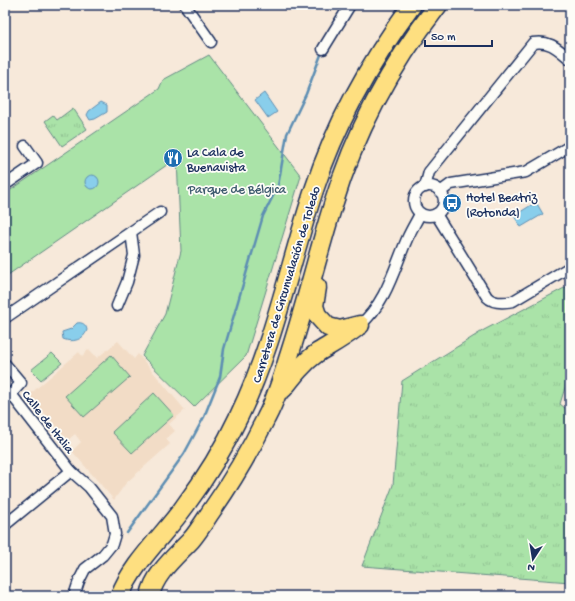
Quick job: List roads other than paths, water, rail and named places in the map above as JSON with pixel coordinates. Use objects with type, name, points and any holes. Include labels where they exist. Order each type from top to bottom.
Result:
[{"type":"highway","name":"Carretera de Circunvalación de Toledo","points":[[120,596],[128,576],[184,507],[201,483],[239,416],[259,371],[314,190],[331,145],[352,100],[375,58],[412,5]]},
{"type":"highway","name":"Carretera de Circunvalación de Toledo","points":[[150,596],[156,579],[192,538],[229,484],[275,399],[296,334],[344,171],[375,102],[408,46],[438,5]]},
{"type":"highway","points":[[326,230],[324,259],[314,306],[317,315],[328,326],[334,329],[340,330],[360,325]]},
{"type":"highway","points":[[275,399],[301,366],[316,354],[342,339],[360,325]]},
{"type":"street","points":[[185,5],[211,42]]},
{"type":"street","points":[[323,49],[350,5]]},
{"type":"street","points":[[425,187],[429,172],[534,43],[542,41],[554,45],[570,59]]},
{"type":"street","points":[[5,185],[37,163],[25,146]]},
{"type":"street","points":[[440,192],[451,184],[526,172],[570,146]]},
{"type":"street","points":[[425,187],[433,187],[440,192],[444,201],[443,206],[436,214],[428,216],[420,214],[414,206],[415,196],[420,189],[425,187]]},
{"type":"street","points":[[5,318],[160,212]]},
{"type":"street","points":[[360,325],[374,311],[385,292],[407,239],[420,214]]},
{"type":"street","points":[[436,214],[484,293],[494,302],[506,303],[514,301],[570,267]]},
{"type":"street","points":[[117,306],[128,282],[134,255],[130,232]]},
{"type":"street","points":[[5,364],[21,383],[8,396]]},
{"type":"street","name":"Calle de Italia","points":[[8,396],[71,471],[89,487],[112,516],[115,534],[108,549],[85,569],[81,575],[74,596]]},
{"type":"street","points":[[5,525],[71,471]]},
{"type":"water","points":[[264,93],[277,112],[268,118],[255,100]]},
{"type":"water","points":[[101,102],[107,105],[107,112],[95,119],[90,120],[87,115],[89,111]]},
{"type":"water","points":[[89,175],[95,175],[99,179],[99,185],[95,189],[89,189],[85,185],[85,179]]},
{"type":"water","points":[[536,202],[543,214],[521,227],[514,216]]},
{"type":"water","points":[[77,323],[82,323],[86,326],[87,330],[83,336],[74,341],[63,339],[62,332],[71,329]]},
{"type":"waterway","points":[[127,533],[184,454],[204,417],[220,377],[224,349],[263,216],[278,186],[287,134],[306,94],[322,52]]},
{"type":"place","name":"La Cala de Buenavista","points":[[173,158]]},
{"type":"place","name":"Hotel Beatriz (Rotonda)","points":[[452,203]]},
{"type":"park label","name":"Parque de Bélgica","points":[[237,188]]}]
